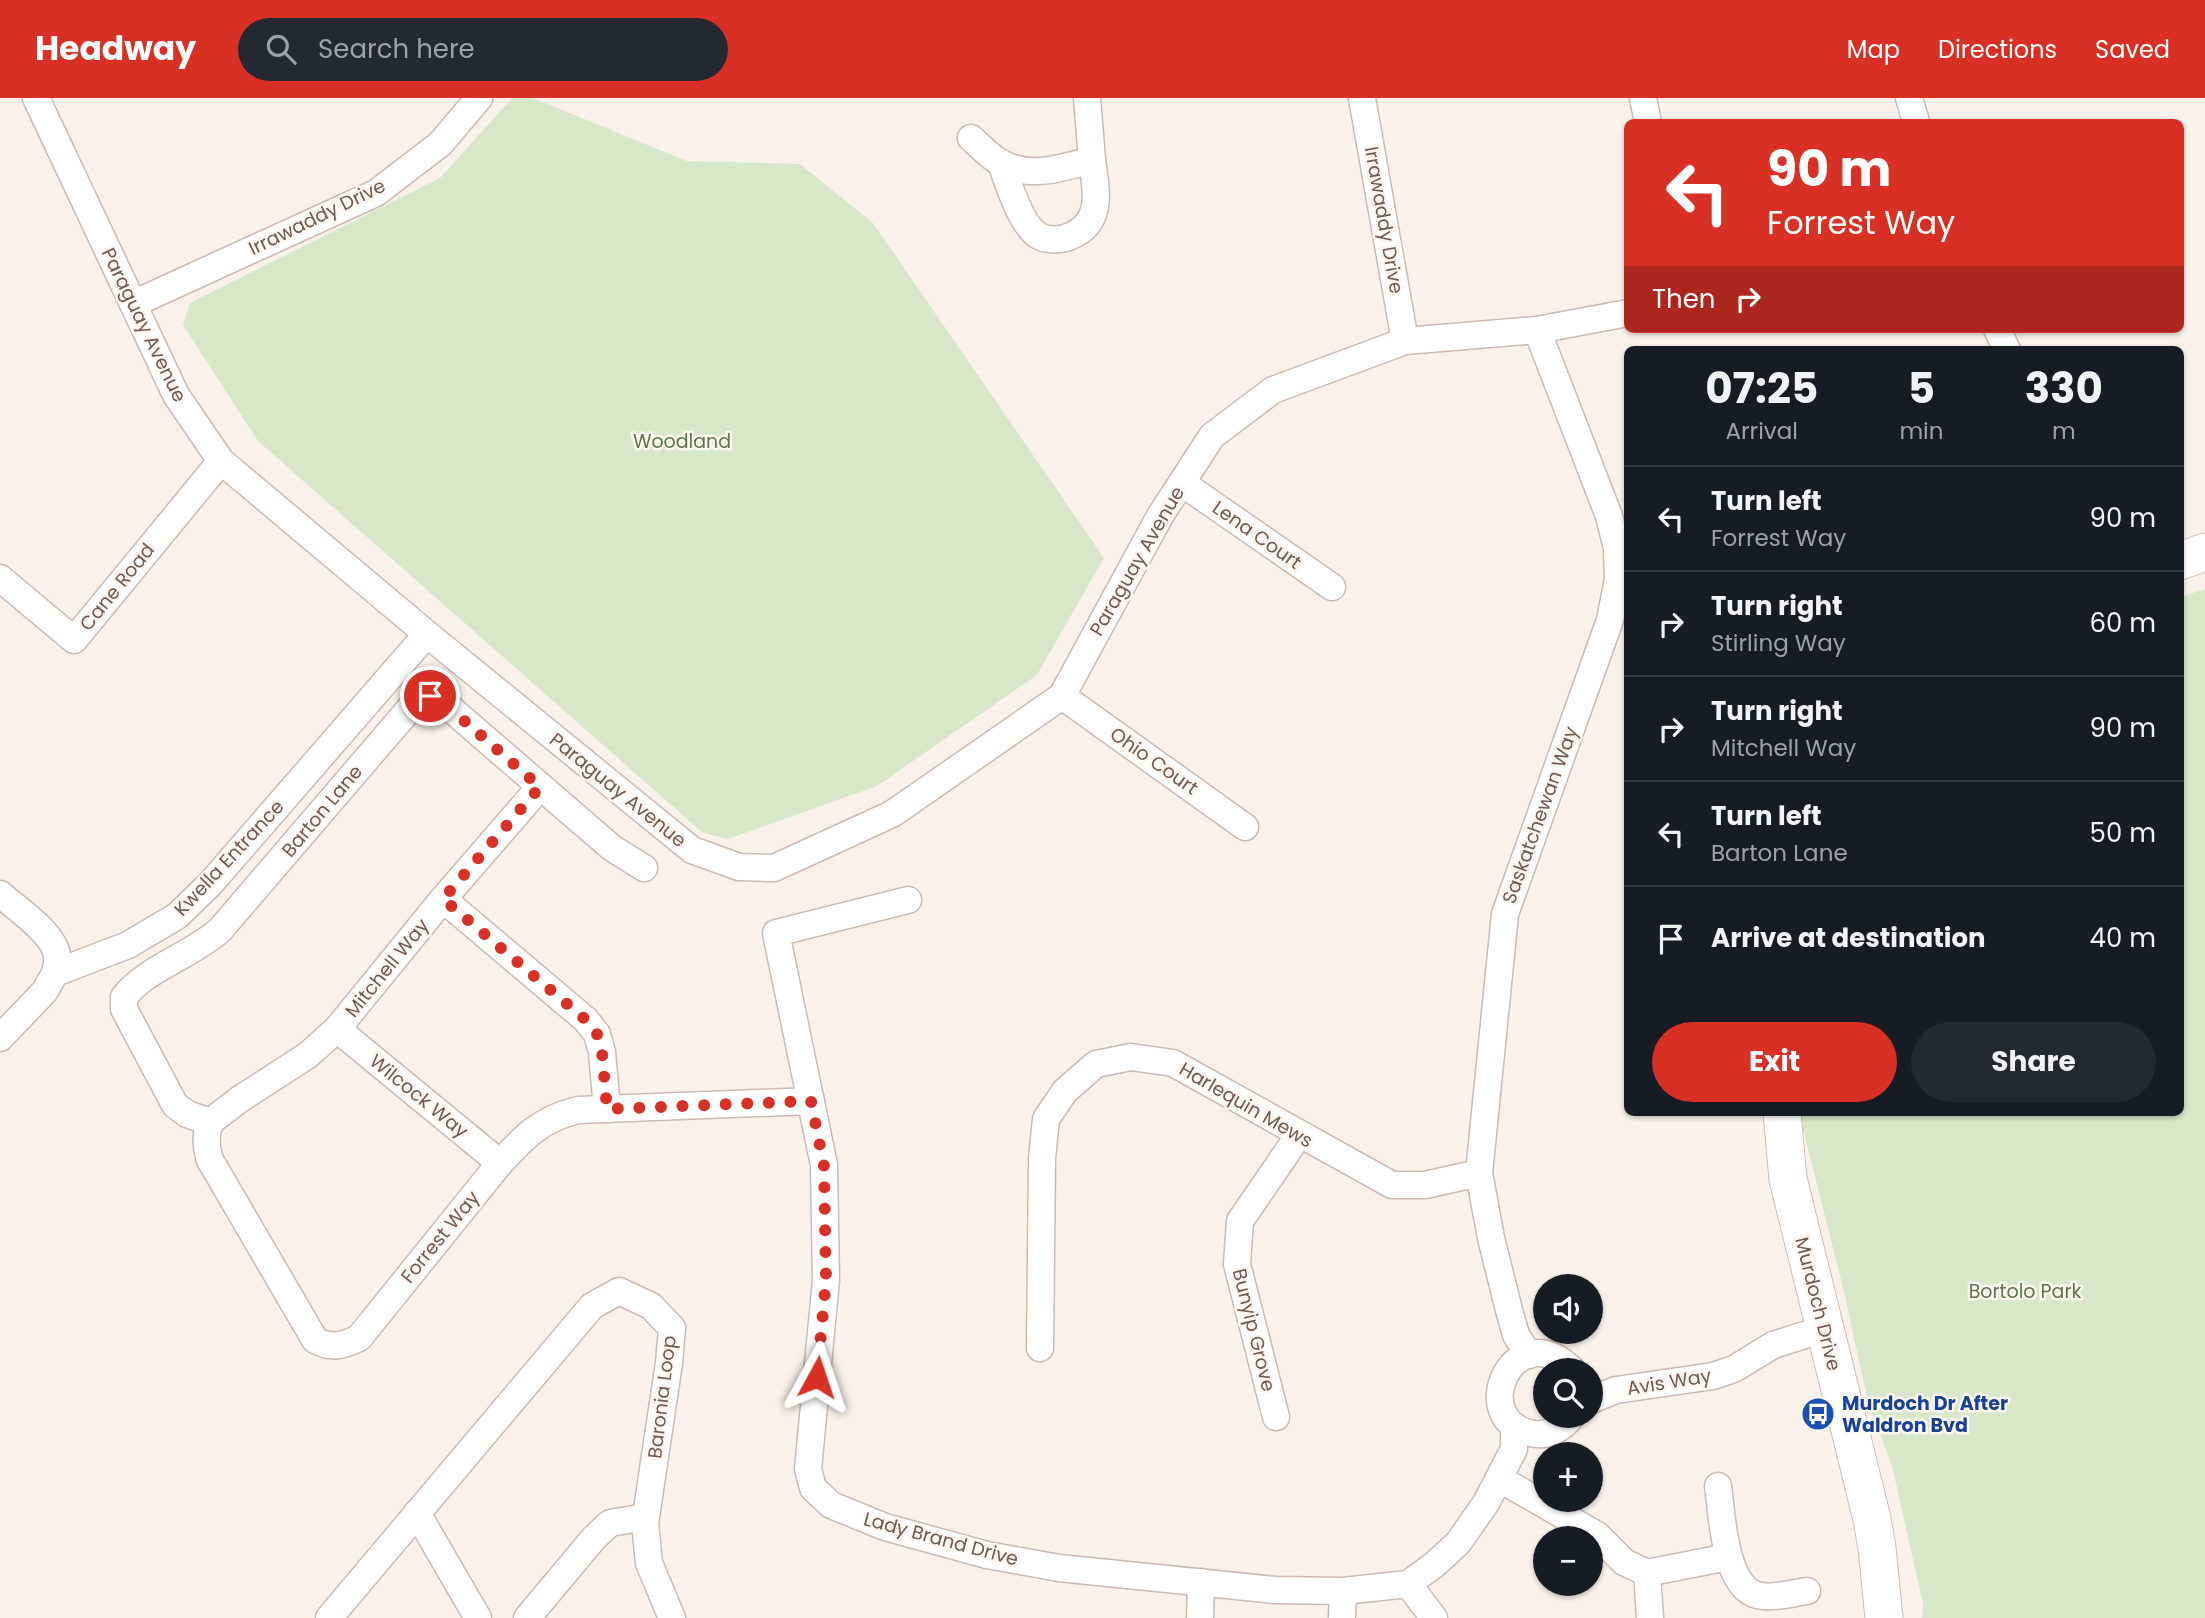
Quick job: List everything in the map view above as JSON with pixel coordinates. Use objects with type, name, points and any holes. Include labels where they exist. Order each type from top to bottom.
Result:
[{"type":"main road","points":[[2184,536],[2205,529]]},
{"type":"main road","points":[[2184,560],[2205,552]]},
{"type":"main road","name":"Murdoch Drive","points":[[1763,1116],[1769,1178],[1872,1519],[1884,1618]]},
{"type":"main road","name":"Murdoch Drive","points":[[1782,1116],[1788,1179],[1854,1533],[1864,1618]]},
{"type":"street","name":"Paraguay Avenue","points":[[36,98],[176,395],[221,461],[427,634],[692,850],[738,867],[774,868],[892,814],[1062,696],[1160,516],[1212,436],[1273,390],[1405,341],[1537,330],[1624,314]]},
{"type":"street","name":"Irrawaddy Drive","points":[[133,304],[376,193],[440,144],[479,98]]},
{"type":"street","points":[[1001,163],[1024,218],[1038,235],[1062,240],[1084,231],[1094,211],[1096,195],[1087,98]]},
{"type":"street","name":"Irrawaddy Drive","points":[[1362,98],[1405,341]]},
{"type":"street","points":[[1643,98],[1647,119]]},
{"type":"street","points":[[1909,98],[1915,119]]},
{"type":"street","points":[[971,138],[1001,163],[1032,172],[1055,170],[1092,160]]},
{"type":"street","name":"Saskatchewan Way","points":[[1529,1355],[1516,1335],[1509,1310],[1491,1238],[1479,1173],[1505,914],[1610,620],[1618,579],[1617,548],[1609,516],[1537,330]]},
{"type":"street","name":"Cane Road","points":[[0,578],[74,640],[221,461]]},
{"type":"street","name":"Lena Court","points":[[1182,483],[1332,587]]},
{"type":"street","name":"Kwella Entrance","points":[[55,973],[128,945],[177,916],[211,883],[427,634]]},
{"type":"street","name":"Barton Lane","points":[[210,1122],[187,1114],[175,1105],[124,1009],[124,997],[140,981],[220,930],[421,698],[430,696],[444,703],[612,848],[644,868]]},
{"type":"street","name":"Ohio Court","points":[[1062,696],[1245,827]]},
{"type":"street","name":"Mitchell Way","points":[[210,1122],[308,1055],[337,1029],[443,899],[540,787]]},
{"type":"street","points":[[0,894],[39,927],[52,942],[58,956],[55,973],[45,991],[0,1038]]},
{"type":"street","points":[[443,899],[586,1020],[597,1034],[602,1052],[607,1109]]},
{"type":"street","name":"Lady Brand Drive","points":[[908,900],[776,933],[824,1166],[826,1280],[808,1469],[813,1488],[831,1505],[885,1527],[987,1555],[1059,1569],[1275,1590],[1343,1591],[1408,1584]]},
{"type":"street","name":"Wilcock Way","points":[[337,1029],[500,1163]]},
{"type":"street","name":"Harlequin Mews","points":[[1040,1348],[1042,1158],[1046,1119],[1065,1091],[1096,1064],[1131,1057],[1172,1063],[1392,1185],[1426,1185],[1479,1173]]},
{"type":"street","name":"Forrest Way","points":[[210,1122],[206,1131],[210,1160],[315,1340],[335,1347],[359,1338],[500,1163],[524,1138],[558,1115],[578,1110],[811,1101]]},
{"type":"street","name":"Bunyip Grove","points":[[1276,1417],[1237,1264],[1240,1221],[1299,1135]]},
{"type":"street","name":"Baronia Loop","points":[[329,1618],[592,1306],[619,1291],[651,1306],[672,1328],[670,1363],[646,1517],[649,1563],[672,1618]]},
{"type":"street","name":"Avis Way","points":[[1603,1395],[1616,1390],[1713,1376],[1734,1369],[1773,1345],[1815,1332]]},
{"type":"street","points":[[1556,1358],[1541,1353],[1517,1360],[1508,1368],[1499,1392],[1500,1405],[1514,1426],[1539,1434],[1559,1428]]},
{"type":"street","points":[[1434,1618],[1408,1584],[1458,1543],[1486,1503],[1514,1449],[1514,1426]]},
{"type":"street","points":[[1500,1479],[1597,1535],[1624,1562],[1647,1573],[1728,1557]]},
{"type":"street","points":[[1718,1486],[1728,1557],[1744,1588],[1761,1597],[1807,1591]]},
{"type":"street","points":[[417,1513],[478,1618]]},
{"type":"street","points":[[527,1618],[594,1538],[610,1523],[646,1517]]},
{"type":"street","points":[[1647,1573],[1650,1618]]},
{"type":"street","points":[[1200,1618],[1201,1583]]},
{"type":"street","points":[[1342,1618],[1343,1591]]},
{"type":"green space","name":"Woodland","points":[[512,98],[533,98],[687,161],[800,164],[873,223],[1104,558],[1037,675],[877,786],[728,839],[703,833],[258,441],[183,325],[190,303],[440,178]]},
{"type":"green space","name":"Bortolo Park","points":[[2205,589],[2205,1618],[1922,1618],[1923,1604],[1892,1466],[1868,1403],[1845,1296],[1800,1116],[2184,1116],[2184,596]]},
{"type":"place","name":"Murdoch Dr After Waldron Bvd","points":[[1818,1414]]},
{"type":"route","points":[[430,696],[444,703],[540,787],[443,899],[586,1020],[597,1034],[602,1052],[607,1109],[811,1101],[824,1166],[826,1280],[817,1377]]}]
